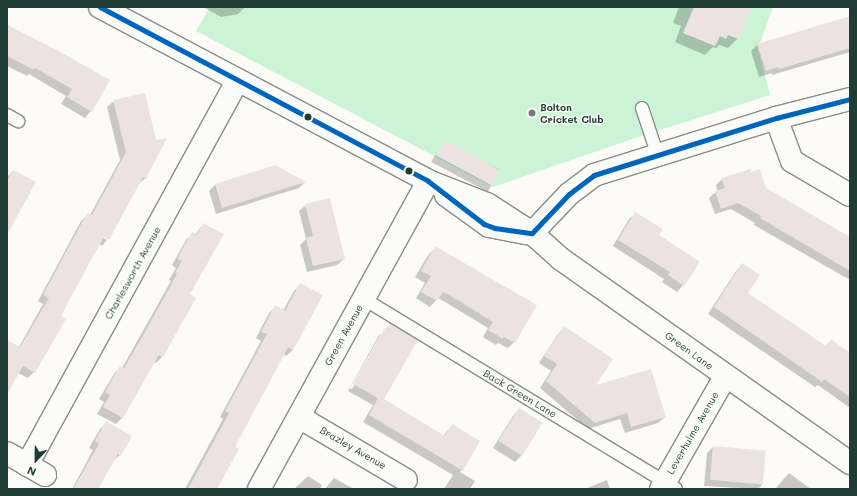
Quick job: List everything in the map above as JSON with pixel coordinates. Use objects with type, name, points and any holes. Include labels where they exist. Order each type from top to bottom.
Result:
[{"type":"street","points":[[100,7],[428,181],[484,224],[495,228],[532,233],[569,194],[594,175],[776,118],[850,99]]},
{"type":"street","name":"Charlesworth Avenue","points":[[7,453],[36,470],[238,80]]},
{"type":"street","points":[[776,118],[792,161],[850,195]]},
{"type":"street","name":"Green Avenue","points":[[259,489],[428,181]]},
{"type":"street","name":"Green Lane","points":[[532,233],[561,259],[725,377],[850,463]]},
{"type":"street","name":"Leverhulme Avenue","points":[[667,486],[725,377]]},
{"type":"street","name":"Brazley Avenue","points":[[299,417],[406,480]]},
{"type":"lane","points":[[642,108],[658,156]]},
{"type":"lane","points":[[7,115],[18,121]]},
{"type":"lane","name":"Back Green Lane","points":[[364,300],[667,486]]},
{"type":"green space","name":"Bolton Cricket Club","points":[[210,7],[773,7],[758,49],[770,95],[641,136],[493,187],[196,31]]},
{"type":"building","points":[[694,7],[751,7],[738,39],[728,35],[726,39],[720,36],[715,46],[683,33]]},
{"type":"building","points":[[850,16],[850,48],[779,69],[778,67],[766,71],[757,44]]},
{"type":"building","points":[[7,25],[57,50],[110,80],[92,112],[67,97],[72,89],[35,68],[34,70],[7,56]]},
{"type":"building","points":[[145,93],[156,140],[167,138],[146,179],[143,177],[109,240],[104,237],[92,258],[61,316],[66,319],[35,373],[23,366],[7,394],[7,340],[20,347],[49,298],[43,295],[87,213],[92,215],[126,152],[113,100]]},
{"type":"building","points":[[445,140],[500,171],[492,185],[437,155]]},
{"type":"building","points":[[275,165],[306,182],[222,208],[215,184]]},
{"type":"building","points":[[751,169],[751,172],[760,169],[766,188],[850,237],[850,271],[760,218],[761,216],[738,203],[721,209],[715,191],[725,188],[721,178]]},
{"type":"building","points":[[13,170],[36,182],[7,235],[7,181]]},
{"type":"building","points":[[330,198],[345,259],[313,266],[306,238],[313,236],[305,204]]},
{"type":"building","points":[[635,212],[663,229],[659,235],[700,262],[684,286],[668,275],[670,272],[618,240]]},
{"type":"building","points":[[203,223],[224,234],[190,294],[196,298],[163,357],[159,355],[123,418],[103,407],[110,395],[105,392],[120,366],[124,368],[177,274],[175,273],[182,261],[177,259],[192,232],[197,235]]},
{"type":"building","points":[[435,246],[537,305],[515,343],[504,337],[503,339],[488,330],[493,322],[456,299],[443,292],[437,301],[421,292],[431,276],[421,271]]},
{"type":"building","points":[[742,263],[760,275],[748,293],[826,346],[831,339],[850,353],[850,397],[824,379],[822,382],[714,307]]},
{"type":"building","points":[[300,283],[323,295],[308,323],[293,350],[288,347],[235,447],[239,449],[217,489],[188,489],[229,413],[225,411],[267,334],[261,332],[275,305],[285,311]]},
{"type":"building","points":[[390,323],[418,340],[384,399],[445,436],[452,424],[480,441],[463,471],[369,415],[378,398],[353,384],[385,328],[387,329]]},
{"type":"building","points":[[564,326],[613,359],[596,385],[651,369],[666,417],[631,427],[627,413],[595,423],[546,381],[557,364],[544,356]]},
{"type":"building","points":[[519,408],[543,423],[522,456],[498,441]]},
{"type":"building","points":[[106,421],[132,436],[121,456],[118,454],[98,489],[73,489],[99,444],[95,441]]},
{"type":"building","points":[[713,446],[766,451],[763,484],[710,480]]},
{"type":"transit line","points":[[100,7],[428,181],[484,224],[495,228],[532,233]]},
{"type":"transit line","points":[[532,233],[569,194],[594,175],[776,118],[850,99]]},
{"type":"place","name":"Bolton Cricket Club","points":[[532,113]]}]
